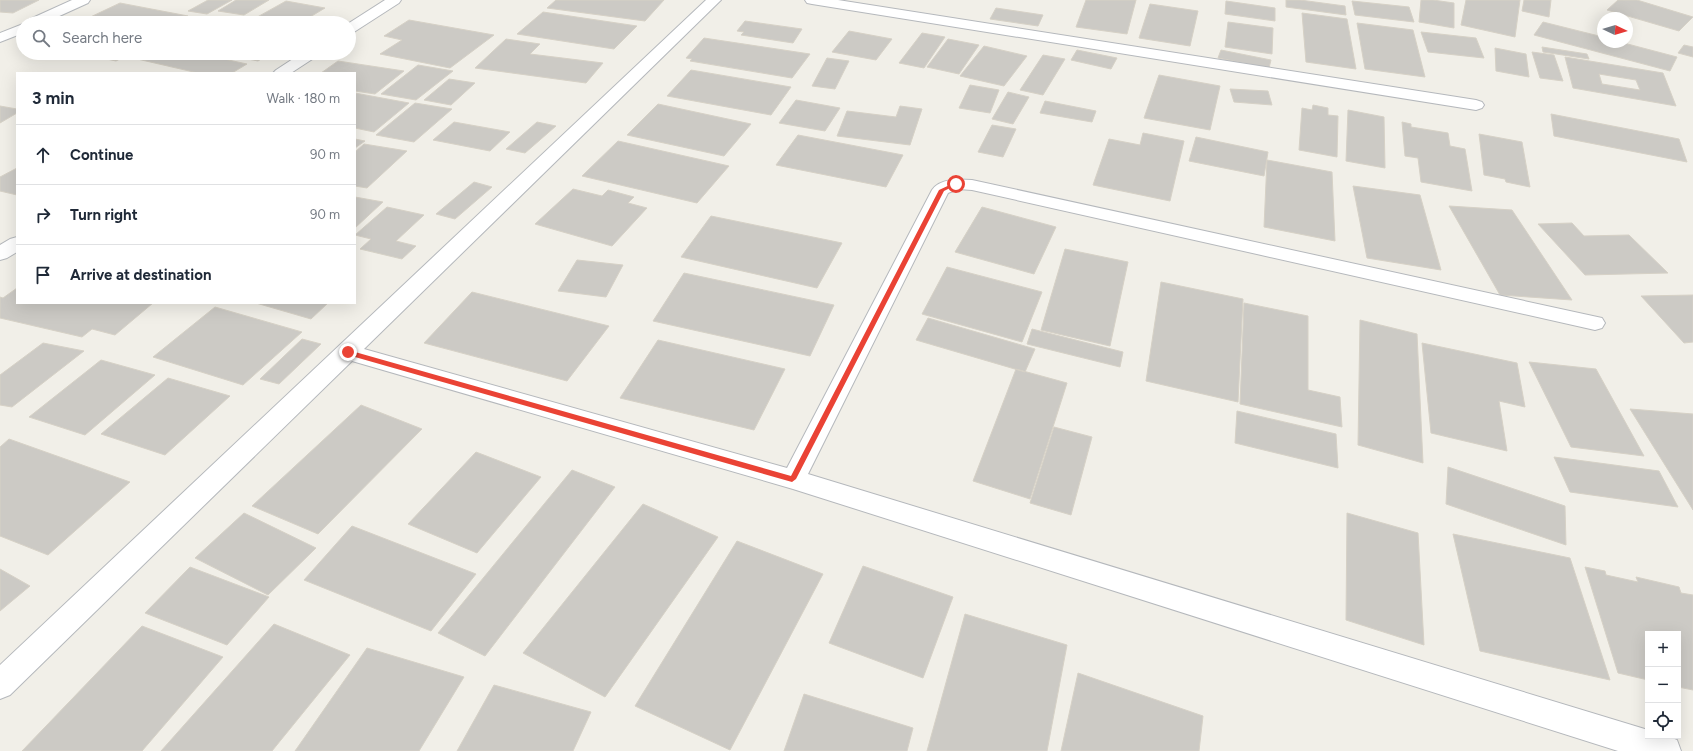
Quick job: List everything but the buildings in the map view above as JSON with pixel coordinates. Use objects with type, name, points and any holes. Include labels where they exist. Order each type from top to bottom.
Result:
[{"type":"street","points":[[48,16],[83,0]]},
{"type":"street","points":[[356,24],[394,0]]},
{"type":"street","points":[[0,685],[714,0]]},
{"type":"street","points":[[812,0],[1476,105]]},
{"type":"street","points":[[0,38],[16,31]]},
{"type":"street","points":[[283,72],[301,60]]},
{"type":"street","points":[[792,479],[941,190],[956,184],[987,188],[1595,323]]},
{"type":"street","points":[[0,254],[16,244]]},
{"type":"street","points":[[348,352],[792,479],[1666,751]]},
{"type":"route","points":[[348,352],[792,479],[941,190],[956,184]]}]
